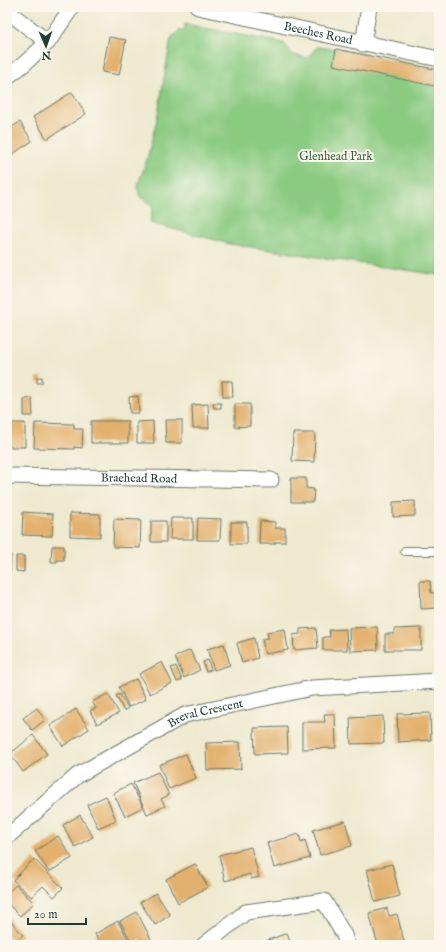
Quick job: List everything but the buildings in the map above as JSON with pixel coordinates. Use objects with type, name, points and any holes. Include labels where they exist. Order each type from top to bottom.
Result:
[{"type":"street","points":[[7,76],[24,64],[48,42],[72,7]]},
{"type":"street","name":"Beeches Road","points":[[198,7],[363,44],[439,59]]},
{"type":"street","points":[[363,44],[369,7]]},
{"type":"street","points":[[7,11],[48,42]]},
{"type":"street","name":"Braehead Road","points":[[7,476],[271,480]]},
{"type":"street","name":"Breval Crescent","points":[[7,837],[78,775],[185,715],[312,688],[439,681]]},
{"type":"street","points":[[204,945],[246,912],[324,901],[344,935],[347,945]]},
{"type":"lane","points":[[405,551],[439,550]]},
{"type":"green space","name":"Glenhead Park","points":[[185,24],[284,43],[293,55],[307,58],[317,47],[336,49],[439,70],[439,275],[230,244],[150,223],[153,205],[140,197],[137,188],[147,159],[157,119],[171,38],[180,30],[184,30]]}]
